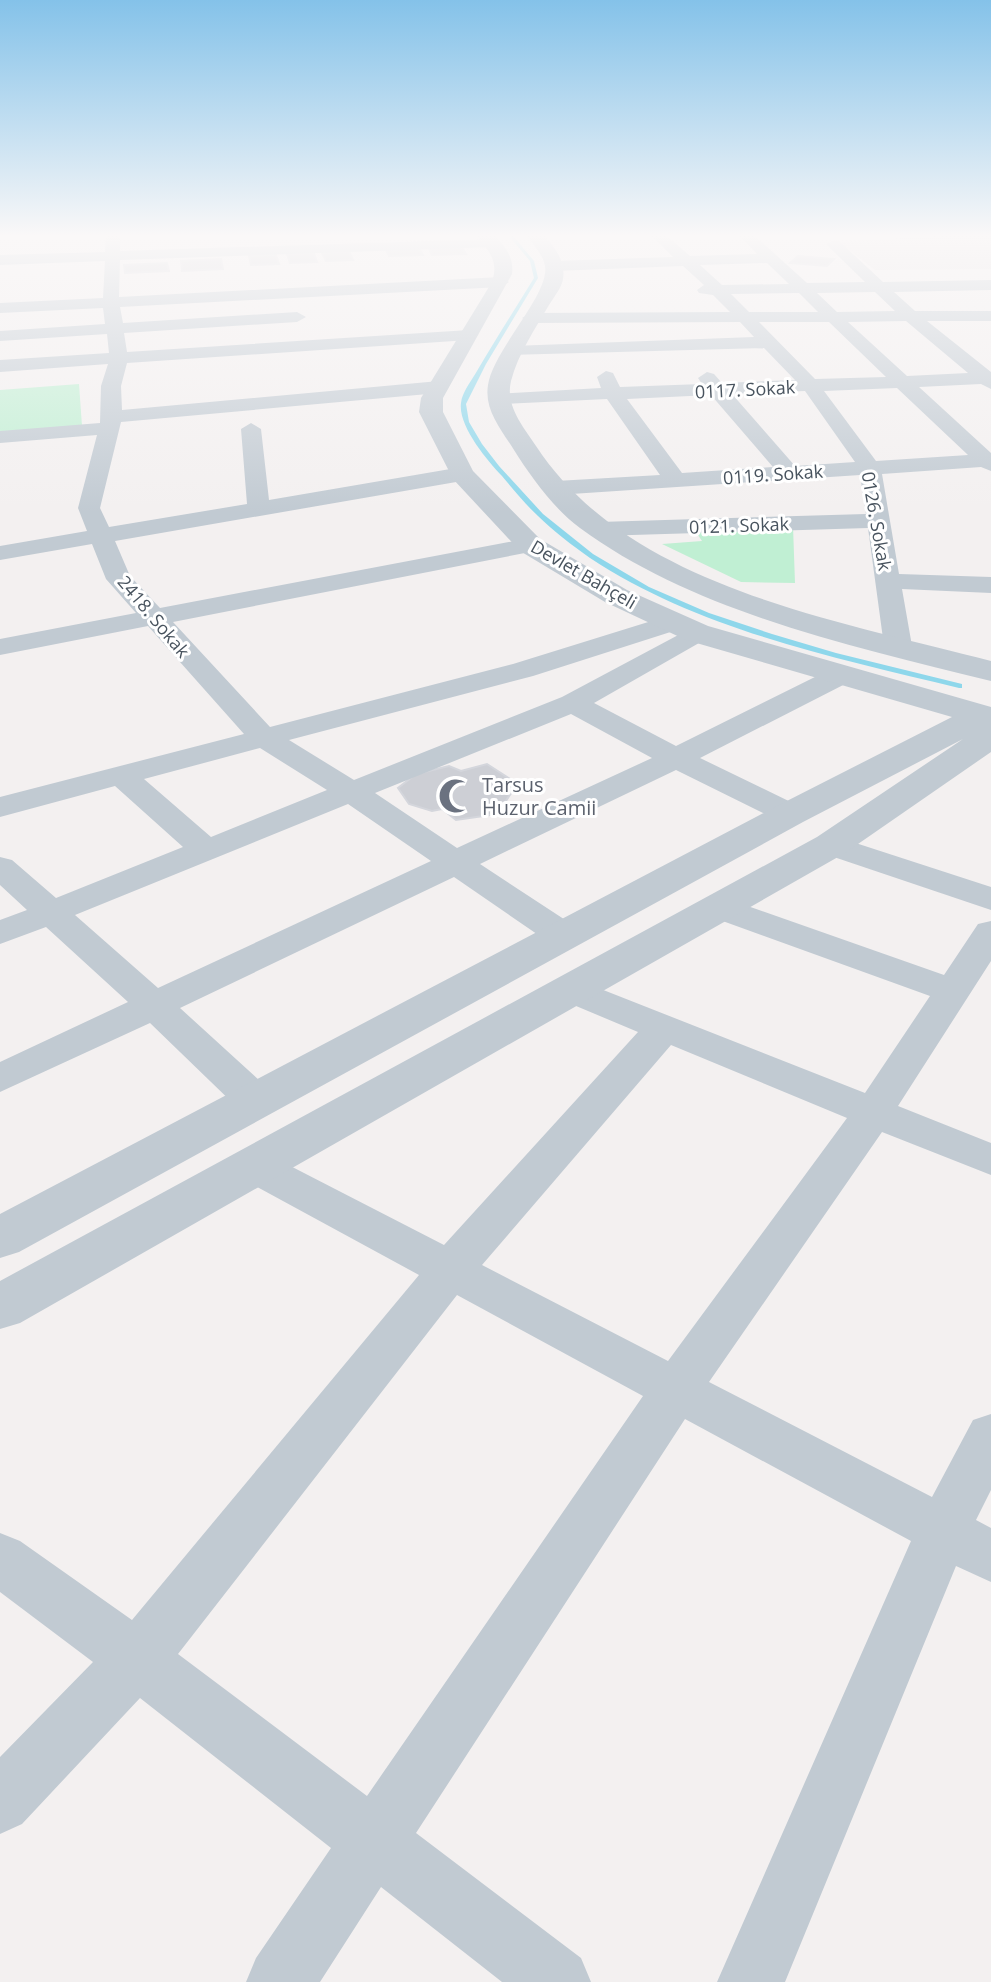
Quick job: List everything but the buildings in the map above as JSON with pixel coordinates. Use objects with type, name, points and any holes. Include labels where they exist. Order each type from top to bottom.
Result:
[{"type":"street","points":[[0,336],[123,328]]},
{"type":"street","points":[[0,437],[428,404],[471,328]]},
{"type":"street","points":[[525,328],[499,383],[500,409],[539,470],[587,521],[674,575],[790,617],[991,671]]},
{"type":"street","name":"0126. Sokak","points":[[756,328],[811,386],[870,468],[898,646]]},
{"type":"street","points":[[843,328],[990,467]]},
{"type":"street","points":[[925,328],[989,380]]},
{"type":"street","name":"2418. Sokak","points":[[115,329],[118,376],[109,429],[89,508],[119,579],[264,738],[350,791],[563,935]]},
{"type":"street","points":[[0,384],[118,376],[469,335]]},
{"type":"street","points":[[512,351],[769,342]]},
{"type":"street","points":[[680,346],[789,473]]},
{"type":"street","points":[[592,349],[614,395],[676,481]]},
{"type":"street","points":[[422,364],[454,362]]},
{"type":"street","points":[[0,366],[118,376]]},
{"type":"street","name":"0117. Sokak","points":[[500,398],[989,380]]},
{"type":"street","name":"Devlet Bahçeli","points":[[428,404],[462,474],[530,545],[616,596],[686,628],[989,720]]},
{"type":"street","points":[[109,429],[134,440]]},
{"type":"street","points":[[251,429],[259,509]]},
{"type":"street","name":"0119. Sokak","points":[[556,488],[870,468],[990,467]]},
{"type":"street","points":[[0,553],[462,474]]},
{"type":"street","name":"0121. Sokak","points":[[599,529],[878,521]]},
{"type":"street","points":[[0,666],[160,625],[530,545]]},
{"type":"street","points":[[888,581],[991,585]]},
{"type":"street","points":[[0,647],[160,625]]},
{"type":"street","points":[[0,933],[572,703],[686,628]]},
{"type":"street","points":[[0,807],[686,628]]},
{"type":"street","points":[[0,1078],[676,758],[841,675]]},
{"type":"street","points":[[572,703],[790,814]]},
{"type":"street","points":[[0,1238],[790,814],[989,720]]},
{"type":"street","points":[[0,1307],[831,845],[989,720]]},
{"type":"street","points":[[121,775],[206,850]]},
{"type":"street","points":[[831,845],[991,899]]},
{"type":"street","points":[[0,867],[256,1101]]},
{"type":"street","points":[[719,907],[953,991]]},
{"type":"street","points":[[280,1982],[676,1390],[873,1113],[991,932]]},
{"type":"street","points":[[570,990],[991,1160]]},
{"type":"street","points":[[0,1802],[137,1659],[450,1270],[664,1028]]},
{"type":"street","points":[[254,1166],[967,1544]]},
{"type":"street","points":[[751,1982],[967,1544],[991,1436]]},
{"type":"street","points":[[0,1559],[137,1659],[557,1982]]},
{"type":"green space","points":[[79,384],[82,426],[0,432],[0,390]]},
{"type":"green space","points":[[793,526],[795,583],[741,582],[662,544],[702,541],[694,529]]},
{"type":"waterway","points":[[505,328],[466,396],[463,404],[467,422],[497,467],[541,516],[591,556],[647,588],[707,614],[770,636],[959,686]]},
{"type":"place","name":"Tarsus Huzur Camii","points":[[456,796]]}]
